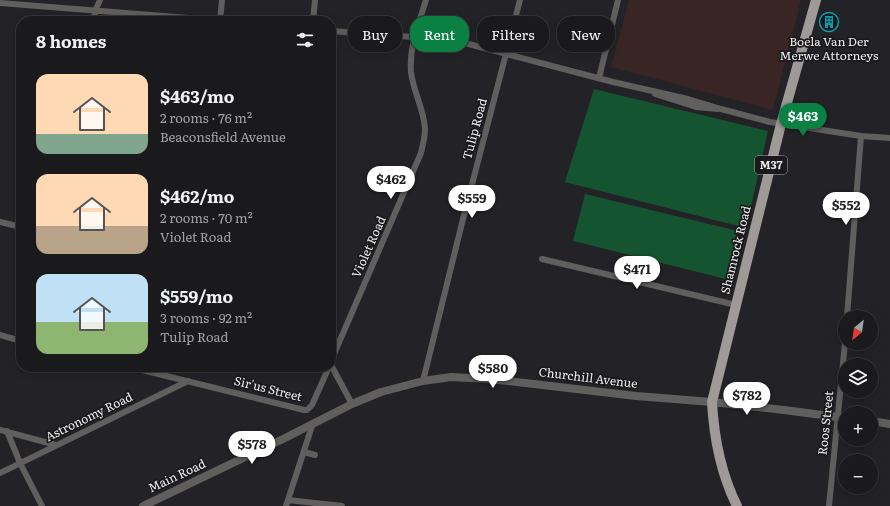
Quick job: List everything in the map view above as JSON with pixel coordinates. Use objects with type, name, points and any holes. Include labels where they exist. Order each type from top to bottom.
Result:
[{"type":"main road","name":"Shamrock Road","points":[[737,506],[732,496],[720,460],[713,421],[712,402],[781,124],[816,0]]},
{"type":"street","points":[[94,16],[100,0]]},
{"type":"street","points":[[220,16],[222,0]]},
{"type":"street","points":[[313,16],[314,0]]},
{"type":"street","name":"Violet Road","points":[[421,16],[426,0]]},
{"type":"street","name":"Tulip Road","points":[[423,381],[463,219],[520,0]]},
{"type":"street","points":[[599,78],[618,0]]},
{"type":"street","points":[[0,3],[158,16]]},
{"type":"street","points":[[336,31],[410,37]]},
{"type":"street","points":[[469,44],[646,90],[662,97],[696,107],[721,109],[781,124],[861,136],[890,138]]},
{"type":"street","name":"Violet Road","points":[[336,349],[421,153],[424,129],[423,117],[414,88],[411,72],[412,52]]},
{"type":"street","points":[[849,310],[861,136]]},
{"type":"street","points":[[0,222],[16,226]]},
{"type":"street","points":[[542,259],[736,305]]},
{"type":"street","points":[[0,336],[16,339]]},
{"type":"street","name":"Roos Street","points":[[842,406],[845,350]]},
{"type":"street","name":"Sir'us Street","points":[[151,372],[307,410],[312,405],[327,372]]},
{"type":"street","points":[[335,372],[352,404]]},
{"type":"street","name":"Churchill Avenue","points":[[352,404],[381,392],[423,381],[451,377],[467,377],[838,417]]},
{"type":"street","name":"Astronomy Road","points":[[0,474],[188,381]]},
{"type":"street","name":"Main Road","points":[[143,506],[352,404]]},
{"type":"street","points":[[878,422],[890,424]]},
{"type":"street","points":[[313,423],[287,503],[342,506]]},
{"type":"street","points":[[3,431],[56,445]]},
{"type":"street","points":[[3,431],[42,506]]},
{"type":"street","name":"Roos Street","points":[[829,506],[838,444]]},
{"type":"street","points":[[304,452],[315,455]]},
{"type":"shaded area","points":[[629,0],[801,0],[773,110],[611,67]]},
{"type":"green space","points":[[594,89],[768,131],[746,228],[565,182]]},
{"type":"green space","points":[[585,194],[738,231],[726,279],[573,241]]},
{"type":"place","name":"Boela Van Der Merwe Attorneys","points":[[829,22]]}]
